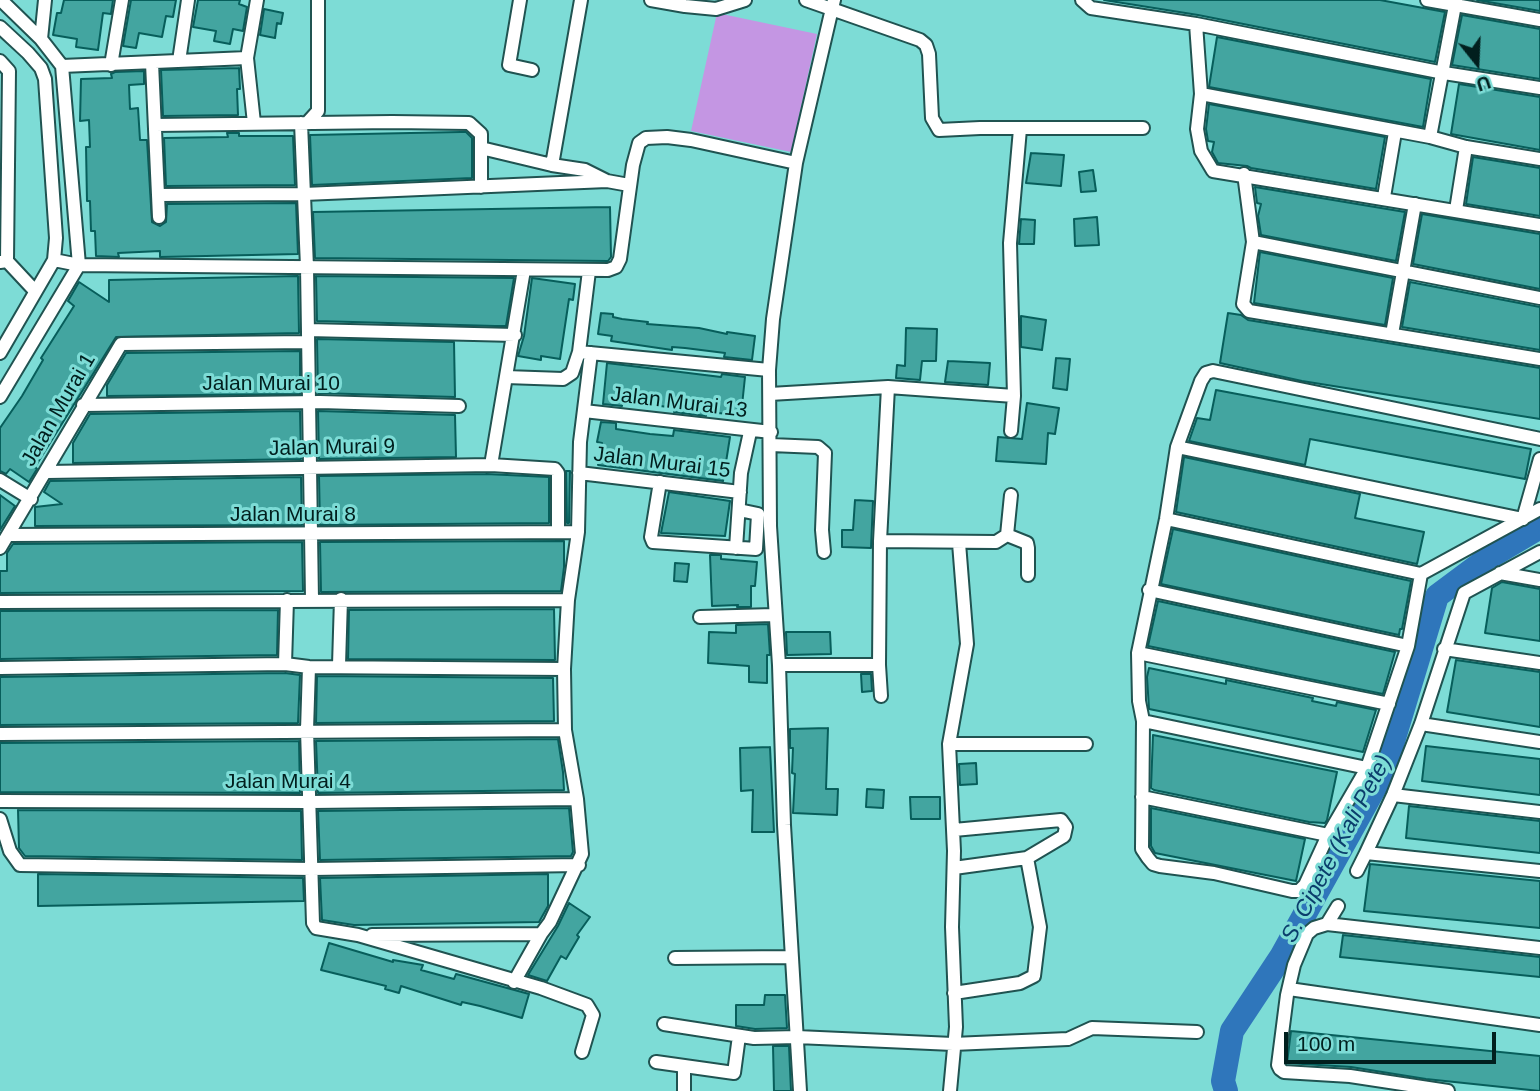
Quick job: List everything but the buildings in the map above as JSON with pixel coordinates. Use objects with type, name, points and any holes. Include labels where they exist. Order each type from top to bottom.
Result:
[{"type":"street","points":[[0,397],[79,265],[62,66],[41,38],[1,0]]},
{"type":"street","points":[[41,38],[45,0]]},
{"type":"street","points":[[111,65],[122,0]]},
{"type":"street","points":[[179,61],[188,0]]},
{"type":"street","points":[[254,123],[247,58],[257,0]]},
{"type":"street","points":[[312,599],[304,123],[318,111],[318,0]]},
{"type":"street","points":[[520,0],[509,65],[532,70]]},
{"type":"street","points":[[552,165],[581,0]]},
{"type":"street","points":[[652,0],[685,6],[745,0]]},
{"type":"street","points":[[806,0],[832,4],[920,40],[926,45],[929,54],[932,118],[939,130],[1143,128]]},
{"type":"street","points":[[1082,0],[1091,8],[1196,24],[1444,73],[1540,88]]},
{"type":"street","points":[[1427,0],[1456,3],[1540,20]]},
{"type":"street","points":[[1430,137],[1456,3]]},
{"type":"street","points":[[800,1091],[784,825],[779,665],[774,615],[769,487],[769,370],[796,163],[832,4]]},
{"type":"street","points":[[1196,24],[1200,94],[1198,129],[1201,151],[1213,171],[1384,197],[1540,225]]},
{"type":"street","points":[[0,27],[28,52],[41,68],[45,79],[56,238],[54,260],[0,353]]},
{"type":"street","points":[[28,52],[5,66],[3,261],[35,291]]},
{"type":"street","points":[[62,66],[247,58]]},
{"type":"street","points":[[152,63],[159,217]]},
{"type":"street","points":[[1200,94],[1430,137],[1466,147],[1540,159]]},
{"type":"street","points":[[155,125],[469,124],[481,134],[481,187]]},
{"type":"street","points":[[1011,431],[1014,396],[1010,243],[1020,129]]},
{"type":"street","points":[[1384,197],[1395,132]]},
{"type":"street","points":[[54,260],[79,265],[608,270],[616,267],[620,259],[629,185],[639,143],[646,138],[654,136],[691,140],[796,163]]},
{"type":"street","points":[[1456,210],[1466,147]]},
{"type":"street","points":[[481,148],[586,170],[607,181]]},
{"type":"street","points":[[1244,174],[1253,242],[1244,304],[1250,311],[1540,359]]},
{"type":"street","points":[[158,195],[304,194],[607,181],[629,185]]},
{"type":"street","points":[[1392,334],[1415,204]]},
{"type":"street","points":[[1253,242],[1540,298]]},
{"type":"street","points":[[491,465],[524,270]]},
{"type":"street","points":[[514,982],[550,922],[582,854],[577,799],[565,730],[564,669],[568,600],[578,532],[589,271]]},
{"type":"street","name":"Jalan Murai 1","points":[[0,548],[47,472],[118,346],[125,342],[308,336],[514,335]]},
{"type":"street","points":[[585,353],[769,370]]},
{"type":"street","points":[[506,377],[563,379],[572,373],[585,353]]},
{"type":"street","points":[[1421,574],[1408,646],[1367,768],[1328,835],[1305,885],[1299,891],[1292,891],[1214,873],[1153,864],[1142,849],[1143,721],[1139,701],[1138,653],[1149,590],[1166,519],[1177,447],[1201,380],[1206,373],[1213,371],[1540,439]]},
{"type":"street","points":[[770,394],[888,387],[1014,396]]},
{"type":"street","points":[[881,696],[880,541],[888,387]]},
{"type":"street","name":"Jalan Murai 10","points":[[83,405],[309,402],[459,406]]},
{"type":"street","name":"Jalan Murai 13","points":[[584,411],[750,432],[771,439],[818,447],[825,453],[821,530],[824,552]]},
{"type":"street","points":[[736,548],[740,492],[750,432]]},
{"type":"street","points":[[1177,447],[1523,519]]},
{"type":"street","points":[[1523,519],[1540,460]]},
{"type":"street","name":"Jalan Murai 9","points":[[47,472],[491,465],[556,470],[558,531]]},
{"type":"street","name":"Jalan Murai 15","points":[[579,473],[740,492]]},
{"type":"street","points":[[0,480],[30,499]]},
{"type":"street","points":[[660,482],[651,537],[653,542],[757,548],[758,514],[739,510]]},
{"type":"street","points":[[1007,535],[1011,495]]},
{"type":"street","points":[[1166,519],[1421,574],[1540,509]]},
{"type":"street","name":"Jalan Murai 8","points":[[9,535],[578,532]]},
{"type":"street","points":[[880,541],[996,542],[1007,535]]},
{"type":"street","points":[[1007,535],[1027,543],[1028,575]]},
{"type":"street","points":[[950,1091],[956,1027],[952,927],[954,830],[949,744],[967,644],[959,543]]},
{"type":"street","points":[[1357,871],[1393,795],[1421,724],[1464,593],[1540,552]]},
{"type":"street","points":[[1500,573],[1540,580]]},
{"type":"street","points":[[1149,590],[1408,646]]},
{"type":"street","points":[[339,665],[341,599]]},
{"type":"street","points":[[285,664],[287,600]]},
{"type":"street","points":[[0,602],[568,600]]},
{"type":"street","points":[[700,617],[774,615]]},
{"type":"street","points":[[1444,649],[1540,663]]},
{"type":"street","points":[[1138,653],[1389,704]]},
{"type":"street","points":[[0,668],[285,664],[309,667],[339,665],[564,669]]},
{"type":"street","points":[[779,665],[879,665]]},
{"type":"street","points":[[309,667],[307,730],[313,923],[316,928],[358,935],[541,988],[587,1005],[593,1015],[582,1052]]},
{"type":"street","points":[[1143,721],[1367,768]]},
{"type":"street","points":[[1421,724],[1540,742]]},
{"type":"street","points":[[0,734],[565,730]]},
{"type":"street","points":[[949,744],[1086,744]]},
{"type":"street","points":[[1393,795],[1540,812]]},
{"type":"street","points":[[1142,797],[1328,835]]},
{"type":"street","name":"Jalan Murai 4","points":[[0,801],[577,799]]},
{"type":"street","points":[[0,820],[10,851],[20,865],[312,869],[579,865]]},
{"type":"street","points":[[954,830],[1055,820],[1064,822],[1066,827],[1064,836],[1027,858],[954,869]]},
{"type":"street","points":[[1366,853],[1540,872]]},
{"type":"street","points":[[954,993],[1020,983],[1034,976],[1040,927],[1027,858]]},
{"type":"street","points":[[1327,923],[1338,906]]},
{"type":"street","points":[[1448,1091],[1350,1076],[1284,1072],[1280,1069],[1278,1065],[1289,989],[1294,965],[1307,933],[1327,923],[1540,948]]},
{"type":"street","points":[[358,935],[541,934]]},
{"type":"street","points":[[675,958],[791,957]]},
{"type":"street","points":[[1289,989],[1540,1025]]},
{"type":"street","points":[[664,1024],[754,1038],[797,1037],[953,1044],[1068,1039],[1092,1028],[1198,1032]]},
{"type":"street","points":[[656,1062],[734,1073],[739,1036]]},
{"type":"street","points":[[684,1066],[684,1091]]},
{"type":"shaded area","points":[[717,13],[817,34],[791,152],[691,131]]},
{"type":"waterway","name":"S. Cipete (Kali Pete)","points":[[1226,1091],[1223,1081],[1232,1031],[1281,957],[1384,771],[1437,596],[1488,558],[1540,527]]}]
